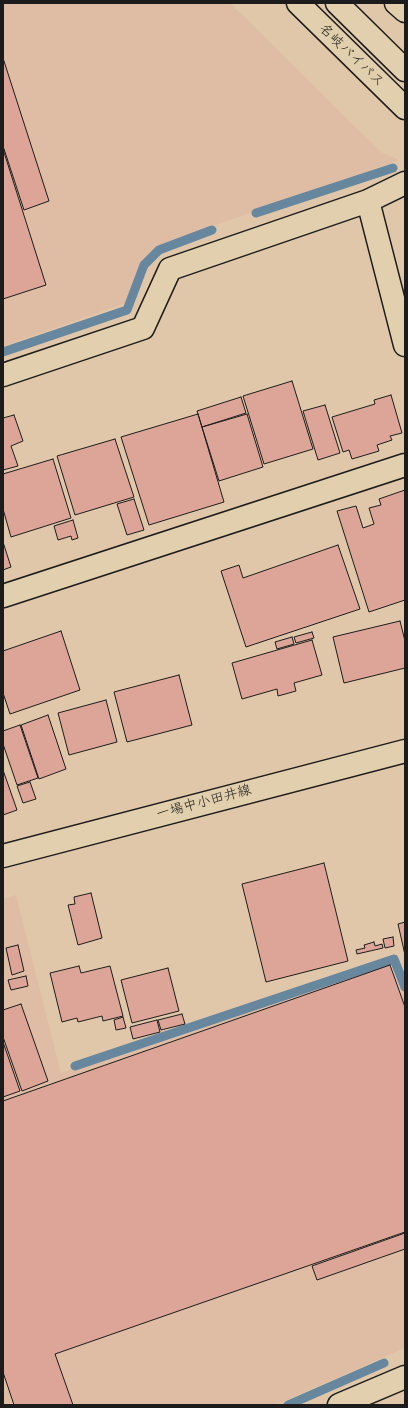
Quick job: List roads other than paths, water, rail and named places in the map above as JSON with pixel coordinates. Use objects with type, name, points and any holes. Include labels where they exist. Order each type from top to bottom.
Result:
[{"type":"main road","name":"名岐バイパス","points":[[298,3],[405,108]]},
{"type":"main road","points":[[337,3],[405,70]]},
{"type":"main road","points":[[396,3],[405,11]]},
{"type":"main road","points":[[3,375],[143,328],[170,269],[368,201],[405,184]]},
{"type":"main road","points":[[368,201],[405,345]]},
{"type":"main road","points":[[3,596],[405,465]]},
{"type":"main road","name":"一場中小田井線","points":[[3,856],[405,751]]},
{"type":"main road","points":[[339,1405],[405,1377]]},
{"type":"waterway","points":[[256,213],[393,168]]},
{"type":"waterway","points":[[3,352],[127,310],[144,265],[159,250],[212,230]]},
{"type":"waterway","points":[[75,1066],[394,959],[405,987]]},
{"type":"waterway","points":[[288,1405],[384,1363]]}]
